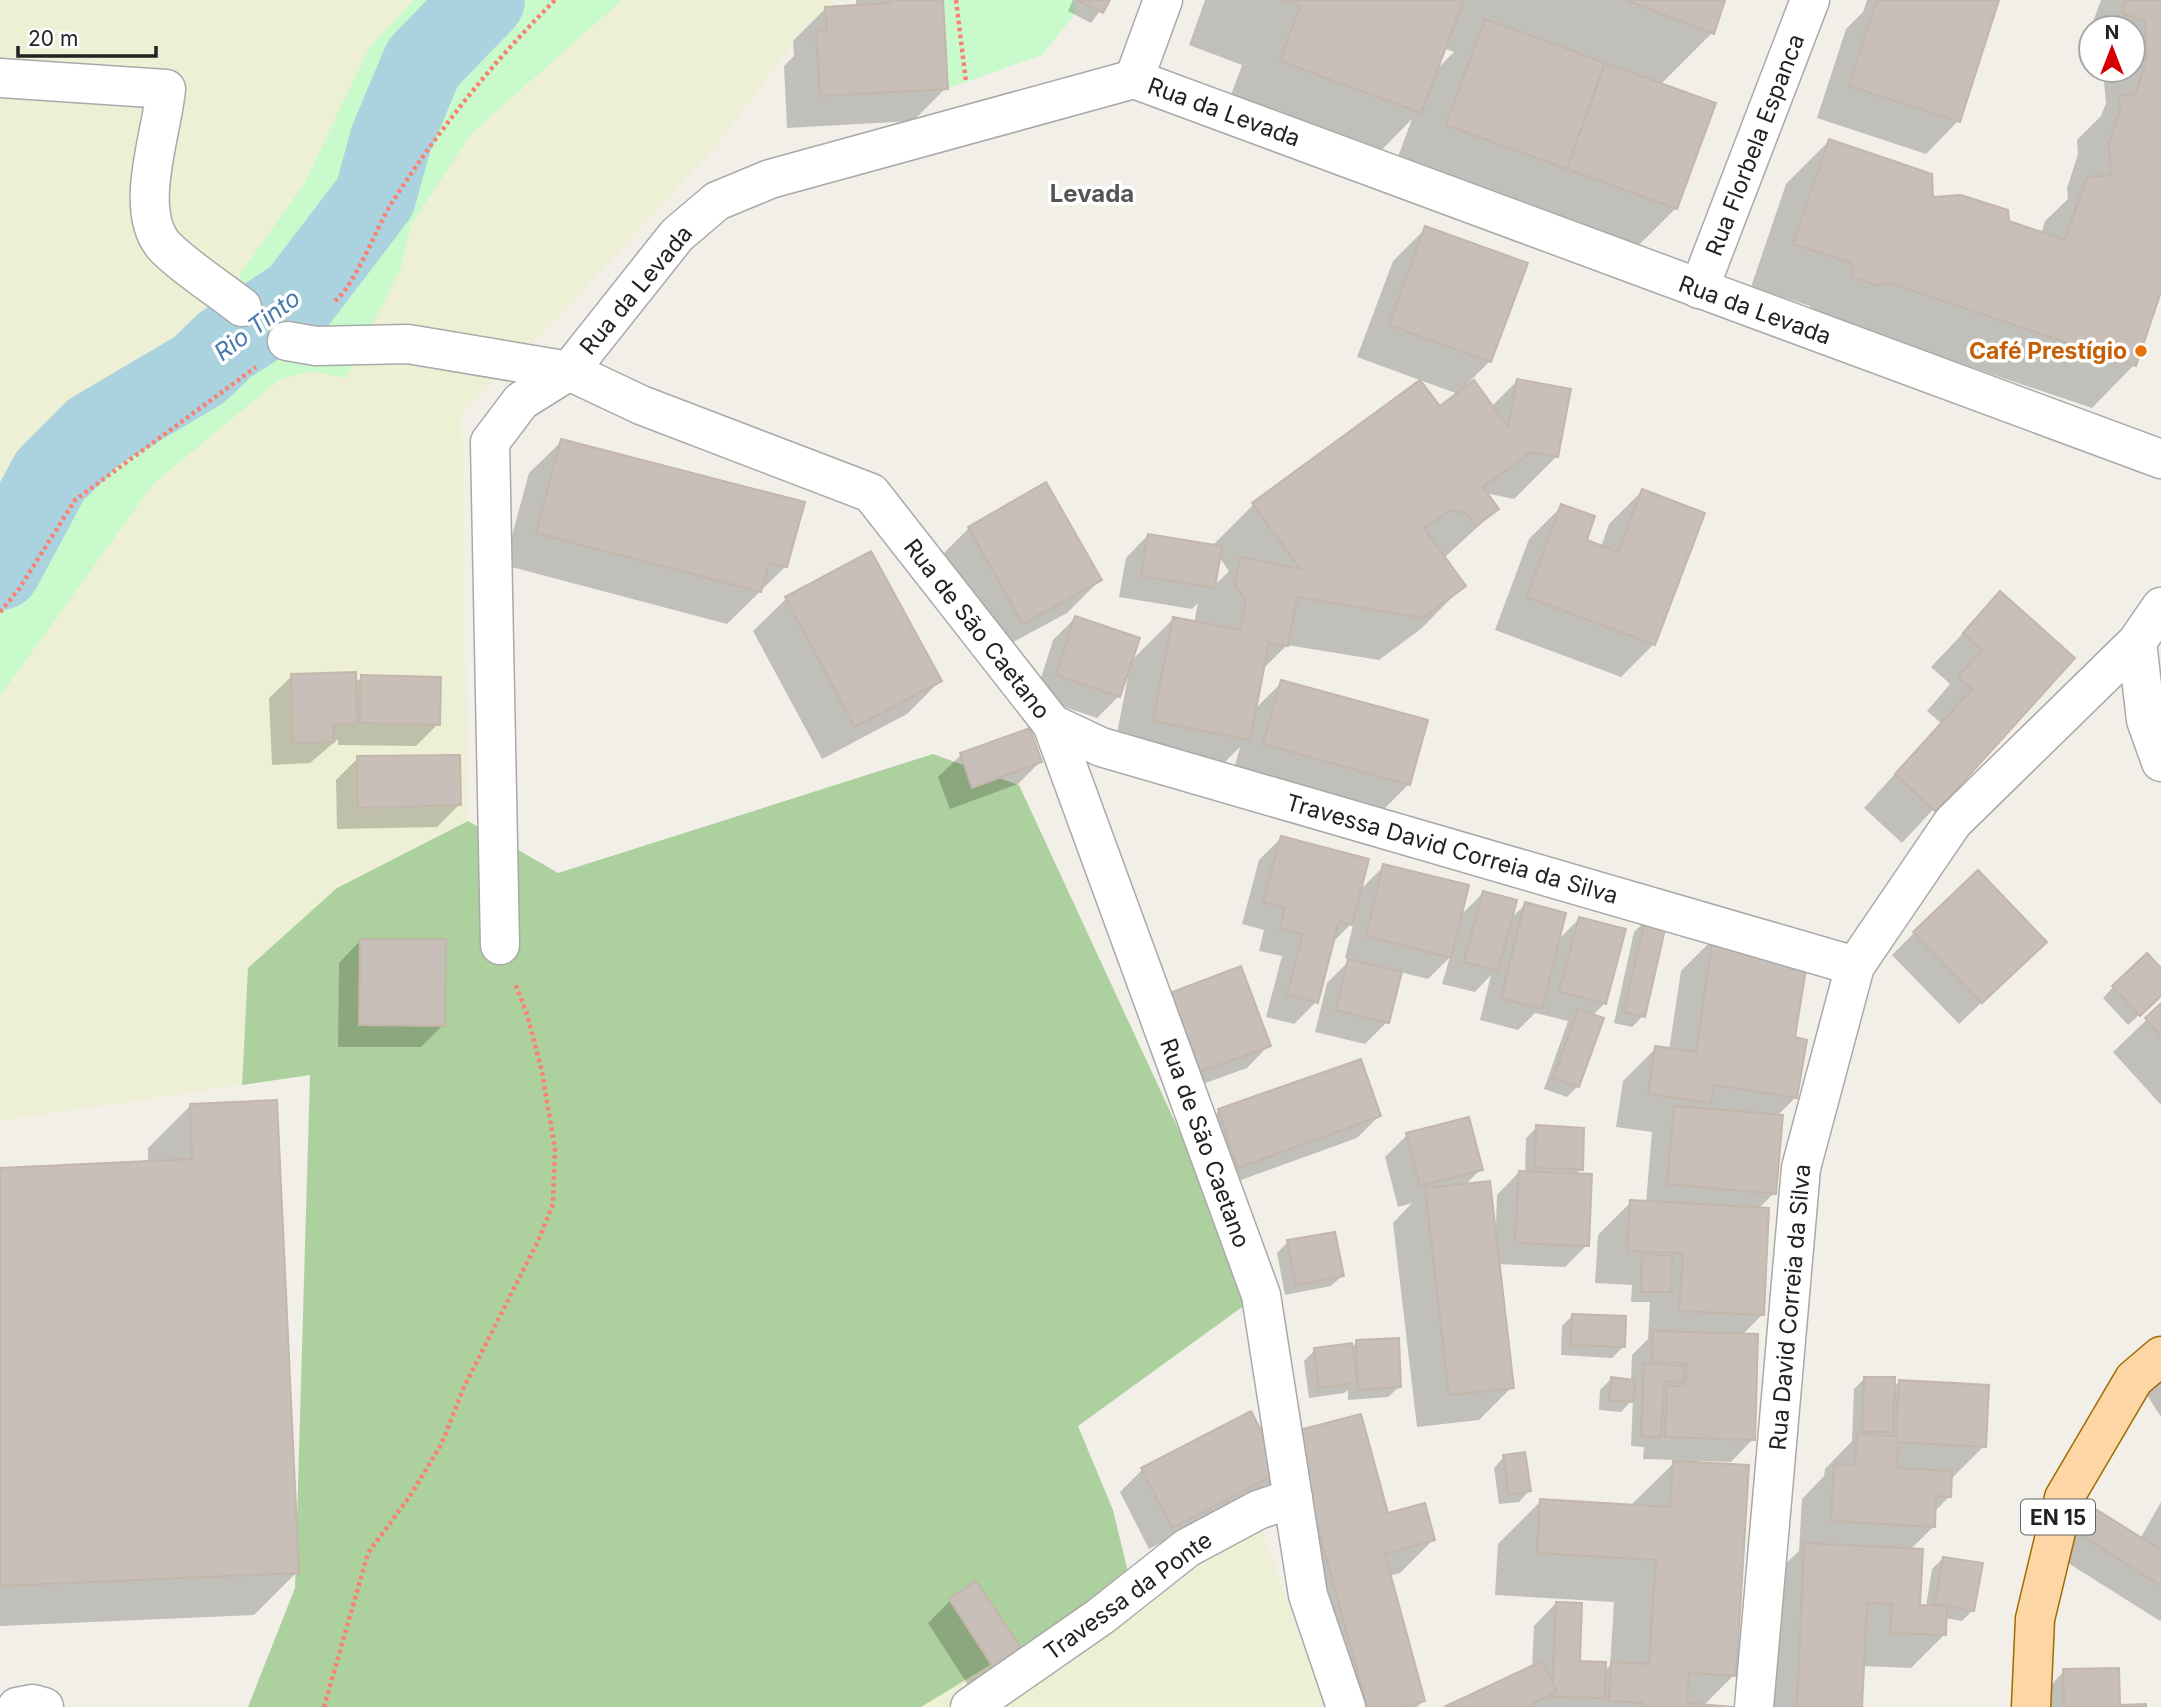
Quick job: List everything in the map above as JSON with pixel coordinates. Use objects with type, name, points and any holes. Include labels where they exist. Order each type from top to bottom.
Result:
[{"type":"main road","name":"EN 15","points":[[2031,1707],[2035,1619],[2064,1498],[2134,1379],[2161,1356]]},
{"type":"street","points":[[1134,79],[1163,0]]},
{"type":"street","name":"Rua Florbela Espanca","points":[[1699,289],[1810,0]]},
{"type":"street","points":[[0,78],[166,89],[149,203],[153,226],[165,246],[242,307]]},
{"type":"street","name":"Rua da Levada","points":[[287,341],[316,346],[408,344],[569,371],[677,235],[717,201],[770,179],[1134,79],[2161,459]]},
{"type":"street","points":[[500,946],[490,442],[521,401],[569,371]]},
{"type":"street","name":"Rua de São Caetano","points":[[569,371],[641,405],[871,493],[1052,724],[1261,1295],[1308,1595],[1346,1707]]},
{"type":"street","name":"Rua David Correia da Silva","points":[[1754,1707],[1801,1168],[1855,966],[1953,822],[2137,642],[2161,607]]},
{"type":"street","points":[[2137,642],[2146,720],[2161,762]]},
{"type":"street","name":"Travessa David Correia da Silva","points":[[1052,724],[1101,747],[1855,966]]},
{"type":"street","name":"Travessa da Ponte","points":[[970,1707],[1101,1616],[1187,1548],[1258,1510],[1293,1498]]},
{"type":"street","points":[[17,1707],[33,1704],[44,1707]]},
{"type":"path","points":[[0,612],[19,589],[75,500],[235,385],[341,297],[390,207],[452,114],[500,54],[555,0]]},
{"type":"path","points":[[956,0],[961,60],[974,125]]},
{"type":"path","points":[[324,1707],[368,1553],[410,1496],[441,1445],[464,1387],[538,1241],[554,1203],[555,1149],[542,1072],[527,1014],[500,946]]},
{"type":"green space","points":[[0,0],[836,0],[805,27],[720,142],[555,321],[462,412],[468,821],[337,888],[248,968],[242,1085],[0,1121]]},
{"type":"green space","points":[[414,0],[622,0],[472,133],[411,225],[401,268],[346,378],[310,371],[279,380],[154,483],[0,696],[0,504],[71,413],[181,334],[242,307],[240,274],[304,184],[369,48]]},
{"type":"green space","points":[[940,0],[1074,0],[1075,14],[1042,55],[946,89]]},
{"type":"green space","points":[[933,754],[1019,785],[1256,1297],[1078,1426],[1113,1510],[1130,1580],[921,1707],[248,1707],[295,1588],[310,1075],[242,1085],[248,968],[337,888],[468,821],[558,873]]},
{"type":"green space","points":[[1254,1508],[1325,1707],[921,1707],[1130,1580]]},
{"type":"building","points":[[890,0],[943,0],[948,89],[820,96],[816,31],[827,30],[825,7],[890,3]]},
{"type":"building","points":[[1077,0],[1110,0],[1103,13]]},
{"type":"building","points":[[1284,0],[1464,0],[1421,113],[1280,61],[1300,6]]},
{"type":"building","points":[[1626,0],[1725,0],[1714,34]]},
{"type":"building","points":[[1877,0],[1999,0],[1960,122],[1849,86]]},
{"type":"building","points":[[2126,0],[2161,0],[2161,292],[2136,366],[1890,283],[1875,285],[1853,277],[1852,263],[1793,244],[1829,139],[1932,174],[1933,197],[1961,195],[2008,210],[2009,221],[2065,240],[2087,177],[2111,175],[2109,144],[2120,110],[2119,96],[2135,95],[2139,84],[2147,84],[2147,14],[2122,13]]},
{"type":"building","points":[[1485,19],[1605,63],[1567,169],[1446,125]]},
{"type":"building","points":[[1605,63],[1716,103],[1677,209],[1567,169]]},
{"type":"building","points":[[1425,226],[1528,263],[1491,362],[1389,325]]},
{"type":"building","points":[[1517,379],[1571,389],[1558,457],[1531,452],[1483,487],[1499,509],[1476,526],[1466,513],[1450,510],[1424,528],[1466,586],[1423,618],[1297,597],[1288,646],[1269,643],[1250,740],[1153,721],[1173,617],[1240,630],[1246,600],[1235,585],[1240,557],[1300,569],[1252,503],[1420,380],[1440,406],[1474,380],[1508,427]]},
{"type":"building","points":[[561,439],[805,502],[787,567],[769,563],[761,592],[536,533]]},
{"type":"building","points":[[1046,482],[1102,580],[1023,624],[968,527]]},
{"type":"building","points":[[1642,489],[1705,513],[1655,645],[1527,597],[1561,504],[1595,516],[1587,540],[1618,552]]},
{"type":"building","points":[[1148,534],[1222,546],[1215,588],[1141,576]]},
{"type":"building","points":[[871,551],[942,681],[855,727],[785,597]]},
{"type":"building","points":[[2000,591],[2075,658],[1936,812],[1895,774],[1972,689],[1958,677],[1982,650],[1963,633]]},
{"type":"building","points":[[1075,616],[1140,638],[1120,697],[1056,675]]},
{"type":"building","points":[[356,672],[357,723],[333,724],[334,742],[293,743],[291,674]]},
{"type":"building","points":[[361,675],[441,677],[440,725],[360,723]]},
{"type":"building","points":[[1281,680],[1428,720],[1410,785],[1263,744]]},
{"type":"building","points":[[1030,728],[1042,762],[972,788],[960,753]]},
{"type":"building","points":[[460,755],[461,805],[358,808],[357,756]]},
{"type":"building","points":[[1281,836],[1369,859],[1352,925],[1339,921],[1318,1003],[1287,995],[1303,934],[1280,929],[1285,908],[1263,902]]},
{"type":"building","points":[[1383,864],[1469,885],[1451,958],[1366,936]]},
{"type":"building","points":[[1978,870],[2047,942],[1982,1003],[1913,932]]},
{"type":"building","points":[[1483,891],[1517,900],[1498,971],[1464,962]]},
{"type":"building","points":[[1525,902],[1566,913],[1542,1009],[1501,998]]},
{"type":"building","points":[[1579,917],[1626,929],[1606,1004],[1559,991]]},
{"type":"building","points":[[1645,919],[1666,925],[1645,1017],[1624,1012]]},
{"type":"building","points":[[1713,936],[1809,951],[1795,1037],[1807,1040],[1797,1098],[1714,1085],[1711,1103],[1648,1094],[1655,1046],[1696,1052]]},
{"type":"building","points":[[360,939],[446,939],[445,1026],[359,1025]]},
{"type":"building","points":[[2147,953],[2161,968],[2161,996],[2140,1016],[2112,986]]},
{"type":"building","points":[[1348,959],[1402,972],[1389,1023],[1336,1010]]},
{"type":"building","points":[[1241,966],[1271,1046],[1197,1073],[1167,994]]},
{"type":"building","points":[[2161,1003],[2161,1036],[2145,1018]]},
{"type":"building","points":[[1578,1009],[1604,1018],[1579,1087],[1553,1078]]},
{"type":"building","points":[[1361,1059],[1381,1116],[1238,1168],[1218,1109]]},
{"type":"building","points":[[277,1100],[299,1573],[0,1586],[0,1168],[192,1159],[190,1104]]},
{"type":"building","points":[[1674,1106],[1783,1115],[1776,1194],[1667,1184]]},
{"type":"building","points":[[1469,1117],[1483,1170],[1420,1186],[1406,1133]]},
{"type":"building","points":[[1536,1125],[1584,1128],[1583,1170],[1535,1168]]},
{"type":"building","points":[[1519,1171],[1592,1174],[1589,1246],[1515,1243]]},
{"type":"building","points":[[1490,1181],[1514,1388],[1449,1395],[1425,1188]]},
{"type":"building","points":[[1630,1200],[1769,1208],[1764,1315],[1679,1311],[1683,1253],[1627,1251]]},
{"type":"building","points":[[1335,1232],[1344,1276],[1296,1285],[1287,1240]]},
{"type":"building","points":[[1642,1254],[1672,1256],[1671,1292],[1641,1292]]},
{"type":"building","points":[[1572,1314],[1626,1316],[1625,1347],[1571,1345]]},
{"type":"building","points":[[1653,1331],[1758,1334],[1755,1440],[1665,1437],[1667,1386],[1686,1386],[1687,1363],[1652,1362]]},
{"type":"building","points":[[1399,1338],[1401,1387],[1358,1390],[1356,1340]]},
{"type":"building","points":[[1352,1343],[1357,1383],[1319,1388],[1314,1348]]},
{"type":"building","points":[[1644,1364],[1684,1366],[1683,1383],[1664,1381],[1661,1437],[1641,1436]]},
{"type":"building","points":[[1611,1377],[1635,1380],[1633,1402],[1609,1400]]},
{"type":"building","points":[[1864,1377],[1895,1377],[1893,1432],[1862,1432]]},
{"type":"building","points":[[1899,1380],[1989,1385],[1986,1447],[1898,1442],[1897,1468],[1952,1471],[1951,1497],[1936,1496],[1935,1527],[1831,1521],[1834,1464],[1855,1465],[1857,1434],[1896,1436]]},
{"type":"building","points":[[1251,1411],[1282,1471],[1172,1528],[1141,1468]]},
{"type":"building","points":[[1361,1414],[1388,1513],[1425,1503],[1435,1540],[1385,1554],[1425,1701],[1403,1707],[1367,1707],[1292,1432]]},
{"type":"building","points":[[1525,1452],[1531,1491],[1509,1495],[1503,1455]]},
{"type":"building","points":[[1673,1461],[1749,1465],[1736,1676],[1689,1673],[1687,1703],[1734,1707],[1642,1707],[1642,1703],[1609,1701],[1611,1662],[1649,1664],[1656,1560],[1537,1553],[1540,1499],[1670,1507]]},
{"type":"building","points":[[2094,1508],[2161,1550],[2161,1586],[2078,1533]]},
{"type":"building","points":[[1804,1543],[1923,1549],[1920,1605],[1947,1606],[1946,1635],[1890,1633],[1892,1604],[1867,1603],[1862,1707],[1797,1707]]},
{"type":"building","points":[[1943,1557],[1983,1563],[1974,1611],[1935,1604]]},
{"type":"building","points":[[976,1581],[1021,1648],[993,1667],[949,1599]]},
{"type":"building","points":[[1556,1602],[1582,1603],[1580,1661],[1606,1662],[1605,1698],[1552,1697]]},
{"type":"building","points":[[1542,1661],[1557,1692],[1534,1703],[1536,1707],[1444,1707]]},
{"type":"building","points":[[2119,1668],[2120,1705],[2146,1704],[2146,1707],[2064,1707],[2063,1669]]},
{"type":"waterway","name":"Rio Tinto","points":[[0,569],[50,476],[94,432],[199,370],[225,345],[298,298],[375,197],[391,139],[423,63],[484,0]]},
{"type":"place","name":"Café Prestígio","points":[[2141,351]]},
{"type":"district","name":"Levada","points":[[1092,193]]}]
